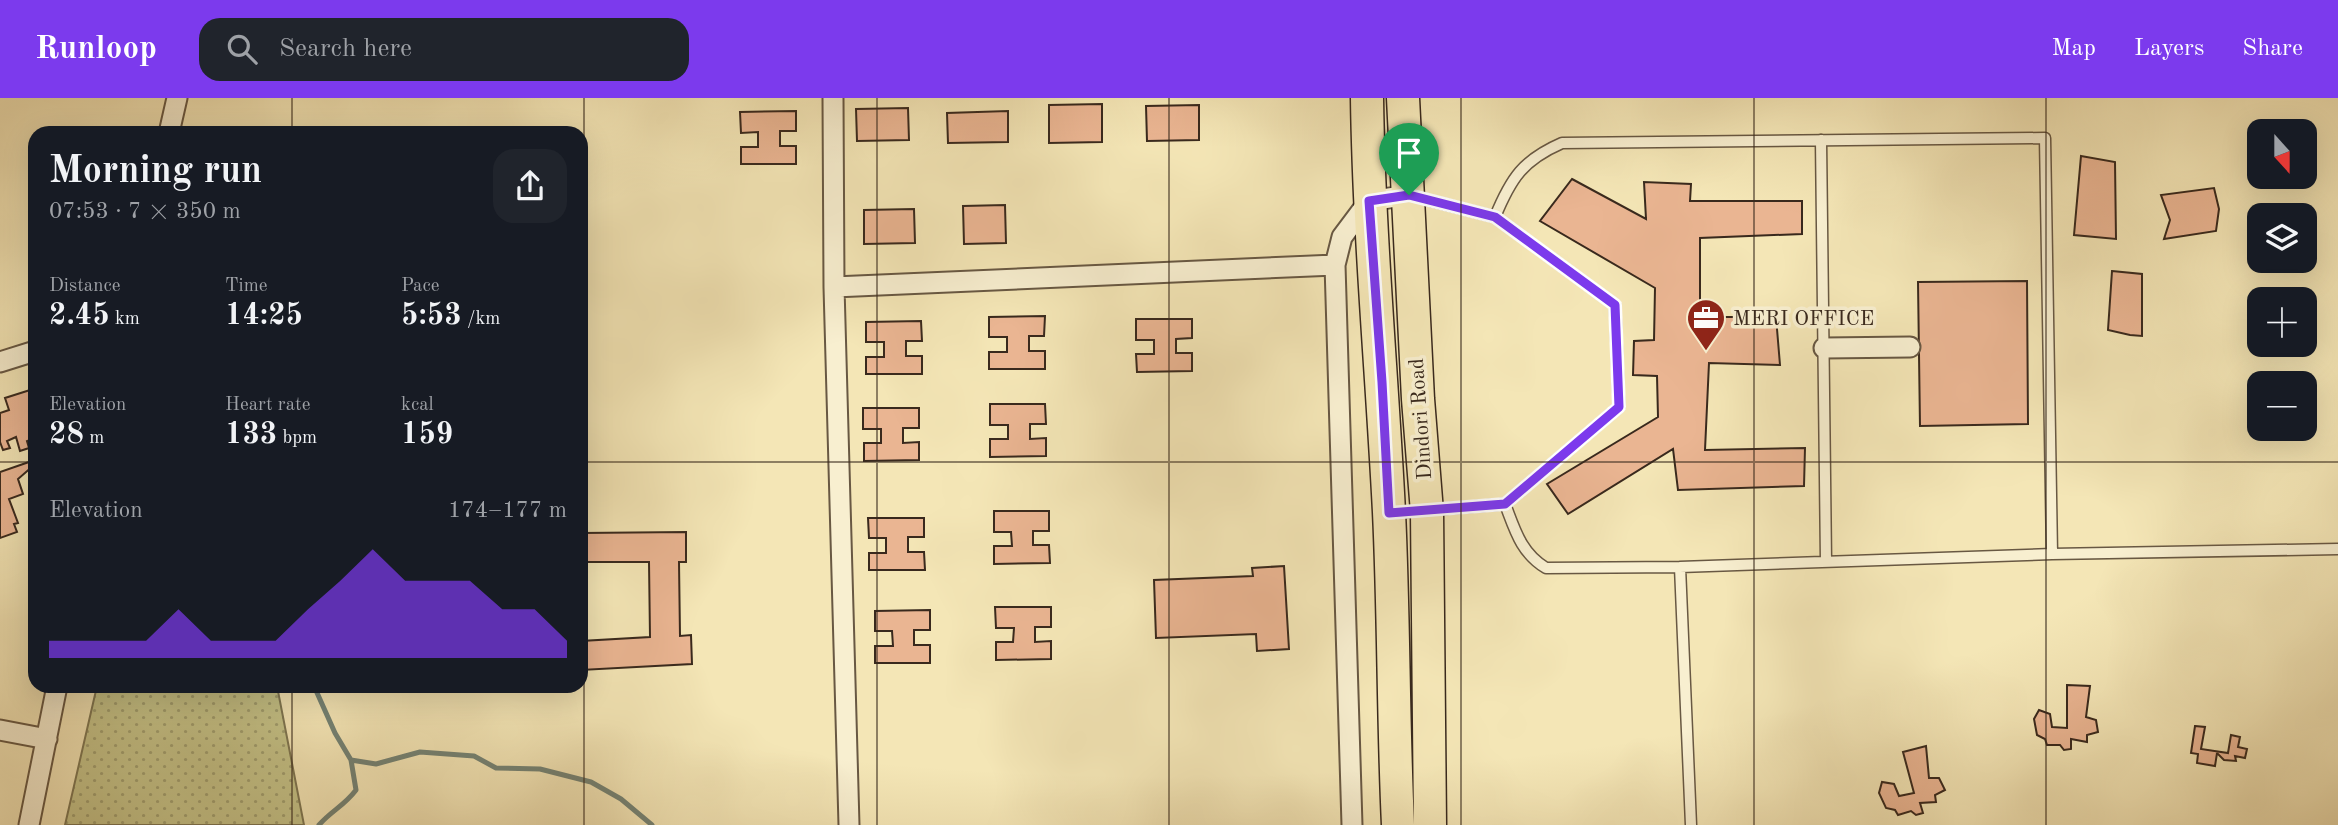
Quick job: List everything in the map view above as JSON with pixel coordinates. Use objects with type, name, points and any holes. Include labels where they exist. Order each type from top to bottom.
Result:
[{"type":"main road","points":[[1367,98],[1369,201],[1389,513],[1398,825]]},
{"type":"main road","name":"Dindori Road","points":[[1402,98],[1418,399],[1427,512],[1430,825]]},
{"type":"street","points":[[171,126],[177,98]]},
{"type":"street","points":[[833,98],[834,287],[849,825]]},
{"type":"street","points":[[1352,825],[1335,265],[1342,237],[1369,201],[1409,195]]},
{"type":"street","points":[[834,287],[1335,265]]},
{"type":"street","points":[[1824,348],[1910,348]]},
{"type":"street","points":[[0,362],[28,353]]},
{"type":"street","points":[[29,825],[56,693]]},
{"type":"street","points":[[0,730],[47,739]]},
{"type":"lane","points":[[1495,217],[1507,188],[1529,161],[1562,143],[2045,138],[2052,554]]},
{"type":"lane","points":[[1821,140],[1826,562]]},
{"type":"lane","points":[[1389,513],[1505,504],[1619,407],[1615,305],[1495,217],[1409,195]]},
{"type":"lane","points":[[1505,504],[1523,548],[1533,561],[1546,568],[1680,567],[2052,554],[2338,549]]},
{"type":"lane","points":[[1680,567],[1691,825]]},
{"type":"shaded area","points":[[95,693],[278,693],[304,825],[65,825]]},
{"type":"building","points":[[1102,104],[1102,142],[1049,143],[1049,105]]},
{"type":"building","points":[[1199,105],[1199,140],[1147,141],[1146,106]]},
{"type":"building","points":[[908,108],[909,140],[857,141],[856,109]]},
{"type":"building","points":[[796,111],[796,131],[780,131],[780,146],[796,146],[796,164],[741,164],[741,147],[758,147],[758,132],[741,133],[740,112]]},
{"type":"building","points":[[1008,111],[1008,142],[948,143],[947,113]]},
{"type":"building","points":[[2081,156],[2115,162],[2116,239],[2074,235]]},
{"type":"building","name":"MERI OFFICE","points":[[1572,179],[1646,219],[1644,182],[1691,184],[1690,201],[1802,201],[1802,234],[1700,238],[1700,317],[1776,317],[1780,365],[1709,363],[1705,450],[1805,448],[1804,486],[1678,490],[1673,449],[1568,514],[1547,484],[1658,417],[1657,376],[1633,375],[1634,341],[1654,340],[1655,288],[1540,221]]},
{"type":"building","points":[[2214,188],[2219,209],[2216,231],[2164,239],[2170,220],[2161,195]]},
{"type":"building","points":[[1005,205],[1006,243],[964,244],[963,206]]},
{"type":"building","points":[[914,209],[915,243],[864,244],[864,210]]},
{"type":"building","points":[[2112,271],[2142,274],[2142,336],[2108,330]]},
{"type":"building","points":[[2027,281],[2028,424],[1920,426],[1918,282]]},
{"type":"building","points":[[1045,316],[1044,336],[1029,336],[1029,351],[1045,351],[1045,369],[989,369],[989,352],[1007,352],[1007,337],[989,337],[989,317]]},
{"type":"building","points":[[1136,319],[1192,319],[1192,338],[1176,339],[1176,353],[1192,353],[1192,371],[1137,372],[1136,354],[1154,354],[1154,340],[1136,340]]},
{"type":"building","points":[[921,321],[922,341],[906,341],[906,356],[922,356],[922,374],[866,374],[866,357],[884,357],[884,342],[866,342],[866,322]]},
{"type":"building","points":[[28,391],[28,448],[20,451],[16,437],[7,441],[10,448],[3,450],[0,442],[0,413],[9,410],[5,398]]},
{"type":"building","points":[[990,404],[1045,404],[1046,424],[1030,424],[1030,439],[1046,438],[1046,456],[990,457],[990,439],[1008,439],[1008,425],[990,425]]},
{"type":"building","points":[[863,408],[919,408],[919,428],[903,428],[903,443],[919,442],[919,460],[864,461],[864,443],[881,443],[881,429],[863,429]]},
{"type":"building","points":[[28,462],[28,470],[18,479],[23,494],[9,499],[18,523],[14,524],[17,532],[0,538],[0,472]]},
{"type":"building","points":[[994,511],[1049,511],[1049,531],[1033,531],[1033,545],[1049,545],[1050,563],[994,564],[994,546],[1012,546],[1011,532],[994,532]]},
{"type":"building","points":[[868,518],[924,518],[924,537],[908,537],[908,552],[924,552],[925,570],[869,570],[869,553],[886,553],[886,538],[869,538]]},
{"type":"building","points":[[686,532],[686,562],[679,562],[680,636],[691,635],[692,664],[588,670],[588,641],[650,637],[649,562],[588,562],[588,533]]},
{"type":"building","points":[[1284,566],[1289,649],[1257,651],[1256,634],[1156,638],[1154,580],[1253,576],[1252,568]]},
{"type":"building","points":[[995,607],[1051,607],[1051,627],[1035,627],[1035,642],[1051,641],[1051,659],[996,660],[996,642],[1013,642],[1014,628],[996,628]]},
{"type":"building","points":[[930,610],[930,630],[914,630],[914,645],[930,645],[930,663],[875,663],[875,646],[893,646],[892,631],[875,631],[875,611]]},
{"type":"building","points":[[2067,685],[2090,686],[2086,717],[2096,720],[2098,732],[2087,735],[2087,742],[2071,739],[2071,749],[2064,750],[2060,745],[2047,745],[2045,739],[2037,735],[2034,719],[2039,710],[2050,714],[2052,727],[2067,728]]},
{"type":"building","points":[[2195,726],[2205,727],[2201,749],[2228,753],[2231,735],[2240,737],[2238,747],[2247,749],[2245,758],[2235,756],[2236,761],[2224,760],[2217,753],[2215,766],[2197,763],[2198,754],[2191,753]]},
{"type":"building","points":[[1926,746],[1929,778],[1939,778],[1945,790],[1935,795],[1936,802],[1920,803],[1923,813],[1916,815],[1911,811],[1898,815],[1895,810],[1886,808],[1879,793],[1882,782],[1894,784],[1899,796],[1914,793],[1903,752]]},
{"type":"waterway","points":[[317,693],[351,760],[376,764],[420,752],[474,756],[496,768],[540,769],[591,782],[621,799],[652,825]]},
{"type":"waterway","points":[[319,825],[356,790],[351,760]]},
{"type":"place","name":"MERI OFFICE","points":[[1706,352]]},
{"type":"route","points":[[1409,195],[1495,217],[1615,305],[1619,407],[1505,504],[1389,513],[1369,201],[1409,195]]}]
